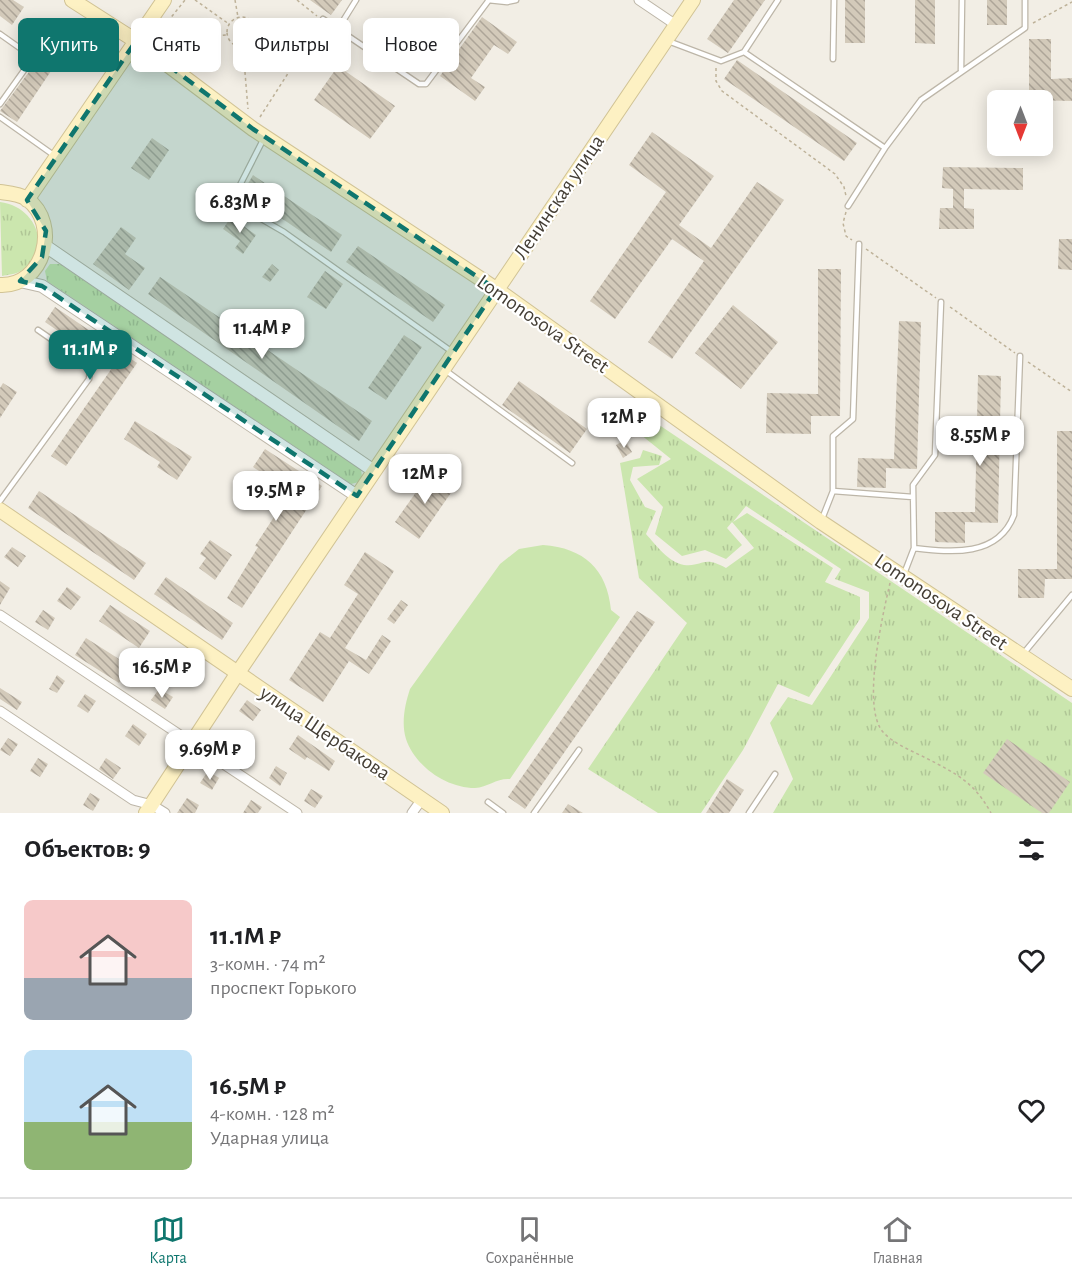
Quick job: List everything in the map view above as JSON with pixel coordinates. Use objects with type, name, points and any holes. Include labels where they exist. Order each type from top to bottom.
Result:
[{"type":"main road","name":"Lomonosova Street","points":[[72,0],[131,39]]},
{"type":"main road","points":[[152,18],[164,0]]},
{"type":"main road","name":"Ленинская улица","points":[[149,809],[191,741],[693,0]]},
{"type":"main road","points":[[27,200],[55,156],[131,49]]},
{"type":"main road","name":"Lomonosova Street","points":[[180,72],[256,123],[265,136],[496,290],[820,522],[1072,689]]},
{"type":"main road","points":[[0,192],[27,200],[40,217],[46,231],[42,257],[33,271],[20,281],[0,285]]},
{"type":"main road","name":"улица Щербакова","points":[[0,510],[442,813]]},
{"type":"street","points":[[639,0],[676,25]]},
{"type":"street","points":[[44,245],[374,471]]},
{"type":"street","points":[[20,281],[42,286],[357,496]]},
{"type":"street","points":[[0,615],[297,813]]},
{"type":"street","points":[[0,711],[133,800],[149,809],[165,813]]},
{"type":"street","points":[[411,813],[422,799]]},
{"type":"lane","points":[[346,18],[357,0]]},
{"type":"lane","points":[[351,39],[419,84],[426,84],[488,0],[516,0]]},
{"type":"lane","points":[[666,41],[721,61],[744,52],[778,0]]},
{"type":"lane","points":[[833,59],[834,0]]},
{"type":"lane","points":[[961,70],[962,0]]},
{"type":"lane","points":[[848,206],[885,148],[921,100],[961,70],[1025,28],[1024,0]]},
{"type":"lane","points":[[0,34],[24,51],[30,62],[0,104]]},
{"type":"lane","points":[[744,52],[885,148]]},
{"type":"lane","points":[[0,117],[55,156]]},
{"type":"lane","points":[[265,136],[239,187],[238,199],[243,208],[284,232],[453,353]]},
{"type":"lane","points":[[820,522],[832,491],[833,436],[853,419],[859,244]]},
{"type":"lane","points":[[898,574],[914,548],[913,485],[935,455],[941,302]]},
{"type":"lane","points":[[0,501],[89,379],[90,370],[87,364],[38,330]]},
{"type":"lane","points":[[914,548],[958,553],[981,548],[1010,526],[1014,515],[1020,356]]},
{"type":"lane","points":[[443,368],[572,463]]},
{"type":"lane","points":[[832,491],[913,497]]},
{"type":"lane","points":[[1021,656],[1072,595]]},
{"type":"lane","points":[[534,813],[579,750]]},
{"type":"lane","points":[[749,813],[775,774]]},
{"type":"lane","points":[[488,802],[503,813]]},
{"type":"path","points":[[170,18],[184,0]]},
{"type":"path","points":[[195,0],[230,24]]},
{"type":"path","points":[[235,0],[239,18]]},
{"type":"path","points":[[297,0],[322,18]]},
{"type":"path","points":[[1025,28],[1072,2]]},
{"type":"path","points":[[233,22],[230,24],[228,34],[233,44]]},
{"type":"path","points":[[221,35],[228,34]]},
{"type":"path","points":[[721,61],[715,70],[716,81],[722,91],[835,174],[844,187],[848,206],[843,223],[846,236],[1072,393]]},
{"type":"path","points":[[245,72],[248,109]]},
{"type":"path","points":[[244,106],[256,123],[288,72]]},
{"type":"path","points":[[898,574],[878,633],[874,703],[876,717],[882,731],[895,742],[964,777],[982,798],[991,813]]},
{"type":"highlighted area","points":[[136,41],[253,129],[496,289],[357,496],[42,286],[20,281],[42,257],[46,231],[27,200]]},
{"type":"green space","points":[[0,202],[13,205],[31,220],[38,241],[37,252],[31,262],[19,272],[2,276]]},
{"type":"green space","points":[[50,264],[60,264],[361,469],[362,477],[359,482],[351,484],[47,281],[45,271]]},
{"type":"green space","points":[[628,404],[1072,703],[1072,813],[773,813],[793,779],[770,723],[788,697],[812,705],[869,618],[869,592],[835,579],[841,569],[746,506],[733,522],[747,513],[833,568],[825,582],[860,597],[860,619],[809,697],[778,684],[743,750],[701,813],[658,813],[588,769],[687,623],[639,578],[620,463],[640,458],[643,450],[662,456],[659,465],[633,467],[630,480],[645,507],[656,511],[646,534],[673,560],[684,565],[712,562],[726,568],[754,548],[732,522],[727,528],[742,545],[726,559],[705,550],[682,556],[655,534],[663,507],[637,479],[671,459],[620,418]]},
{"type":"green space","points":[[543,545],[570,551],[591,563],[599,572],[604,583],[611,610],[620,617],[510,779],[475,788],[443,780],[416,758],[406,739],[405,707],[410,689],[500,564],[519,549]]},
{"type":"building","points":[[0,0],[13,0],[24,7],[12,25],[0,16]]},
{"type":"building","points":[[310,0],[342,0],[331,15]]},
{"type":"building","points":[[734,0],[765,0],[728,53],[707,39]]},
{"type":"building","points":[[845,0],[865,0],[865,43],[845,43]]},
{"type":"building","points":[[915,0],[935,0],[935,44],[915,43]]},
{"type":"building","points":[[987,0],[1007,0],[1007,25],[987,25]]},
{"type":"building","points":[[482,17],[517,42],[508,54],[494,45],[471,78],[485,87],[475,101],[440,76],[443,72],[459,72],[459,49]]},
{"type":"building","points":[[1029,39],[1051,39],[1051,79],[1072,78],[1072,101],[1053,101],[1053,90],[1029,90]]},
{"type":"building","points":[[737,60],[857,143],[844,161],[724,79]]},
{"type":"building","points":[[29,72],[50,72],[17,122],[0,111]]},
{"type":"building","points":[[334,72],[347,72],[395,106],[370,139],[314,100]]},
{"type":"building","points":[[652,132],[714,176],[679,225],[711,248],[757,182],[784,200],[672,359],[648,342],[704,261],[672,239],[615,319],[590,301],[666,192],[629,165]]},
{"type":"building","points":[[152,138],[169,150],[149,180],[131,168]]},
{"type":"building","points":[[943,167],[1023,168],[1023,190],[964,189],[964,208],[974,209],[974,229],[939,229],[940,208],[953,208],[953,189],[942,188]]},
{"type":"building","points":[[253,175],[342,235],[331,252],[243,192]]},
{"type":"building","points":[[231,217],[256,235],[243,254],[235,248],[240,241],[223,229]]},
{"type":"building","points":[[121,227],[136,238],[125,254],[145,268],[129,290],[93,264]]},
{"type":"building","points":[[1059,239],[1072,239],[1072,270],[1058,269]]},
{"type":"building","points":[[358,246],[445,305],[433,322],[346,262]]},
{"type":"building","points":[[272,264],[279,270],[270,282],[262,277]]},
{"type":"building","points":[[818,269],[841,269],[840,416],[811,416],[811,434],[766,433],[767,393],[818,394]]},
{"type":"building","points":[[325,271],[343,284],[326,309],[307,297]]},
{"type":"building","points":[[160,277],[372,421],[359,441],[148,294]]},
{"type":"building","points":[[733,305],[778,342],[741,389],[695,353]]},
{"type":"building","points":[[55,307],[137,363],[66,466],[51,456],[112,368],[45,322]]},
{"type":"building","points":[[899,321],[921,322],[917,469],[886,468],[886,488],[857,487],[858,458],[894,459]]},
{"type":"building","points":[[404,335],[422,347],[386,400],[368,388]]},
{"type":"building","points":[[978,375],[1001,376],[998,523],[965,522],[965,543],[935,542],[935,512],[975,512]]},
{"type":"building","points":[[519,381],[587,429],[570,453],[502,405]]},
{"type":"building","points":[[3,383],[17,392],[0,418],[0,388]]},
{"type":"building","points":[[135,421],[192,457],[177,480],[157,467],[160,462],[124,439]]},
{"type":"building","points":[[1057,431],[1072,431],[1072,579],[1045,579],[1044,598],[1018,598],[1018,569],[1057,569]]},
{"type":"building","points":[[625,440],[632,452],[623,458],[616,445]]},
{"type":"building","points":[[265,449],[322,486],[242,608],[227,598],[258,547],[255,546],[291,491],[253,467]]},
{"type":"building","points":[[431,471],[455,487],[419,539],[395,522]]},
{"type":"building","points":[[39,491],[146,563],[134,580],[28,508]]},
{"type":"building","points":[[210,540],[232,555],[215,580],[199,568],[206,558],[200,554]]},
{"type":"building","points":[[12,547],[26,556],[18,567],[4,557]]},
{"type":"building","points":[[365,552],[394,571],[345,648],[366,660],[382,635],[391,641],[369,674],[349,661],[323,702],[289,680],[320,632],[330,638],[358,594],[344,585]]},
{"type":"building","points":[[166,577],[233,623],[222,640],[154,594]]},
{"type":"building","points":[[0,581],[10,588],[0,605]]},
{"type":"building","points":[[67,587],[81,597],[71,610],[57,601]]},
{"type":"building","points":[[401,600],[408,605],[394,624],[387,619]]},
{"type":"building","points":[[110,605],[150,631],[139,648],[99,621]]},
{"type":"building","points":[[43,610],[55,618],[48,630],[35,622]]},
{"type":"building","points":[[637,611],[655,622],[525,809],[508,797]]},
{"type":"building","points":[[86,638],[130,666],[119,683],[75,655]]},
{"type":"building","points":[[182,658],[191,665],[183,677],[173,670]]},
{"type":"building","points":[[57,675],[65,681],[57,693],[49,689]]},
{"type":"building","points":[[0,688],[22,702],[17,710],[0,699]]},
{"type":"building","points":[[159,689],[173,697],[165,709],[151,700]]},
{"type":"building","points":[[85,694],[96,701],[88,713],[77,706]]},
{"type":"building","points":[[247,700],[261,710],[253,721],[239,711]]},
{"type":"building","points":[[133,724],[147,734],[139,746],[125,736]]},
{"type":"building","points":[[298,735],[335,761],[329,771],[307,757],[305,760],[289,749]]},
{"type":"building","points":[[230,737],[241,744],[234,756],[222,749]]},
{"type":"building","points":[[8,738],[18,744],[10,756],[0,750]]},
{"type":"building","points":[[1007,739],[1070,782],[1049,813],[1042,813],[983,773]]},
{"type":"building","points":[[38,758],[48,764],[40,777],[30,771]]},
{"type":"building","points":[[106,758],[121,768],[113,779],[99,769]]},
{"type":"building","points":[[276,766],[287,773],[280,786],[269,778]]},
{"type":"building","points":[[208,771],[219,778],[212,790],[200,783]]},
{"type":"building","points":[[727,779],[744,790],[729,813],[706,813]]},
{"type":"building","points":[[311,789],[323,796],[315,808],[304,801]]},
{"type":"building","points":[[90,793],[100,799],[93,811],[83,805]]},
{"type":"building","points":[[187,798],[199,805],[195,813],[177,813]]},
{"type":"building","points":[[251,800],[262,807],[258,813],[243,813]]},
{"type":"building","points":[[568,804],[583,813],[562,813]]}]
